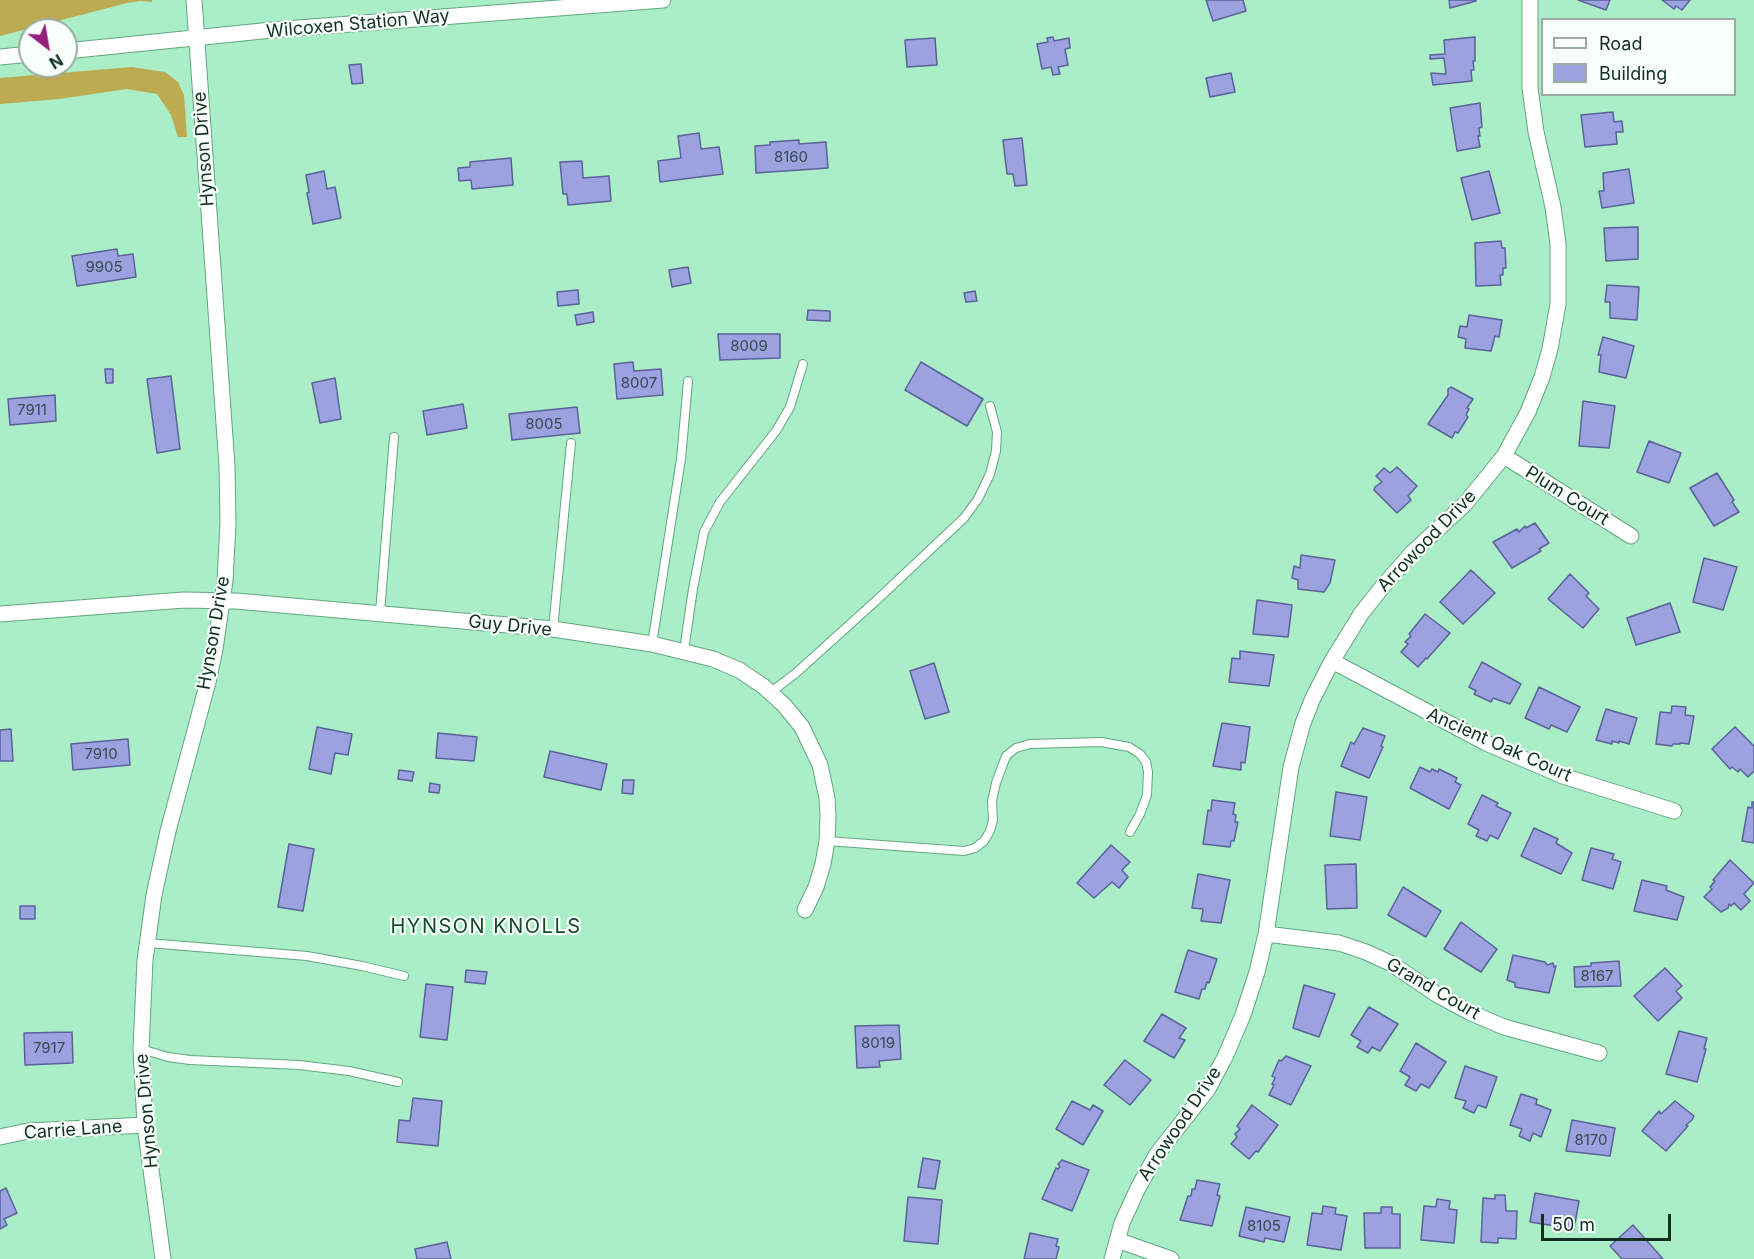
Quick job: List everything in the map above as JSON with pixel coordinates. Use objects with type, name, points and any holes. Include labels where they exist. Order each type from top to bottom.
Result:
[{"type":"street","name":"Hynson Drive","points":[[164,1259],[145,1125],[141,1049],[148,943],[154,895],[168,831],[208,682],[223,600],[228,523],[227,466],[194,0]]},
{"type":"street","name":"Wilcoxen Station Way","points":[[78,50],[283,29],[663,0]]},
{"type":"street","name":"Arrowood Drive","points":[[1112,1259],[1117,1240],[1138,1188],[1157,1154],[1208,1089],[1243,1015],[1266,934],[1292,767],[1303,723],[1332,661],[1361,614],[1383,586],[1412,553],[1465,504],[1504,456],[1528,412],[1542,377],[1550,349],[1558,304],[1558,244],[1553,207],[1536,132],[1530,88],[1530,0]]},
{"type":"street","points":[[0,57],[18,55]]},
{"type":"street","name":"Plum Court","points":[[1504,456],[1631,536]]},
{"type":"street","name":"Guy Drive","points":[[0,614],[184,600],[223,600],[553,629],[652,644],[713,658],[739,670],[771,692],[802,727],[820,765],[827,798],[827,841],[816,887],[805,910]]},
{"type":"street","name":"Ancient Oak Court","points":[[1332,661],[1486,743],[1563,776],[1674,811]]},
{"type":"street","name":"Grand Court","points":[[1266,934],[1339,944],[1366,952],[1392,964],[1436,994],[1469,1012],[1504,1026],[1599,1053]]},
{"type":"street","name":"Carrie Lane","points":[[0,1137],[28,1131],[145,1125]]},
{"type":"street","points":[[1117,1240],[1171,1259]]},
{"type":"lane","points":[[684,650],[693,589],[705,532],[720,502],[776,431],[790,407],[803,364]]},
{"type":"lane","points":[[652,644],[681,459],[688,381]]},
{"type":"lane","points":[[771,692],[846,628],[964,518],[978,500],[990,474],[996,451],[997,432],[990,406]]},
{"type":"lane","points":[[380,613],[394,437]]},
{"type":"lane","points":[[553,629],[571,442]]},
{"type":"lane","points":[[827,841],[964,851],[975,848],[984,841],[990,831],[993,820],[992,801],[1006,756],[1016,748],[1030,744],[1101,742],[1129,747],[1140,754],[1146,762],[1148,772],[1147,795],[1130,832]]},
{"type":"lane","points":[[148,943],[307,956],[404,976]]},
{"type":"lane","points":[[141,1049],[168,1057],[190,1060],[299,1065],[349,1071],[398,1082]]},
{"type":"shaded area","points":[[0,0],[152,0],[152,2],[127,3],[69,18],[18,18],[18,31],[0,36]]},
{"type":"shaded area","points":[[132,67],[165,72],[178,82],[184,95],[187,137],[178,137],[171,115],[157,94],[127,89],[59,99],[0,104],[0,78],[78,78],[78,72]]},
{"type":"building","points":[[1206,0],[1243,0],[1246,11],[1213,21]]},
{"type":"building","points":[[1449,0],[1476,0],[1476,1],[1450,8]]},
{"type":"building","points":[[1578,0],[1610,0],[1606,10]]},
{"type":"building","points":[[1662,0],[1690,0],[1682,10],[1676,6],[1674,9]]},
{"type":"building","points":[[1053,37],[1054,41],[1069,38],[1070,48],[1065,49],[1068,65],[1058,67],[1060,74],[1053,75],[1051,67],[1042,69],[1037,44],[1048,42],[1047,38]]},
{"type":"building","points":[[1475,37],[1472,81],[1433,85],[1431,73],[1446,74],[1444,58],[1430,59],[1430,55],[1445,54],[1444,40]]},
{"type":"building","points":[[935,38],[937,65],[907,67],[905,40]]},
{"type":"building","points":[[361,64],[363,83],[352,84],[349,65]]},
{"type":"building","points":[[1231,73],[1235,92],[1210,97],[1206,78]]},
{"type":"building","points":[[1480,103],[1482,127],[1479,128],[1480,136],[1478,136],[1480,147],[1457,151],[1450,108]]},
{"type":"building","points":[[1613,112],[1614,122],[1622,121],[1623,132],[1616,132],[1617,144],[1585,147],[1581,115]]},
{"type":"building","points":[[699,133],[701,149],[719,147],[723,174],[660,182],[658,161],[681,158],[678,136]]},
{"type":"building","points":[[1022,138],[1027,185],[1015,186],[1013,174],[1007,174],[1003,140]]},
{"type":"building","points":[[799,140],[799,144],[826,142],[828,168],[756,173],[755,146],[770,145],[770,142]]},
{"type":"building","points":[[511,158],[513,185],[472,189],[471,180],[459,181],[458,168],[470,167],[470,162]]},
{"type":"building","points":[[582,161],[583,178],[609,176],[611,201],[568,205],[567,194],[563,194],[560,162]]},
{"type":"building","points":[[1629,169],[1634,203],[1602,208],[1599,191],[1604,191],[1603,173]]},
{"type":"building","points":[[324,171],[327,189],[335,187],[341,218],[313,224],[306,175]]},
{"type":"building","points":[[1489,171],[1500,213],[1472,220],[1461,178]]},
{"type":"building","points":[[1638,227],[1638,259],[1606,261],[1604,228]]},
{"type":"building","points":[[1501,241],[1502,248],[1505,248],[1506,268],[1503,268],[1503,275],[1500,275],[1501,285],[1476,286],[1475,243]]},
{"type":"building","points":[[117,249],[118,256],[133,254],[136,277],[77,286],[72,256]]},
{"type":"building","points":[[688,267],[691,283],[672,287],[669,270]]},
{"type":"building","points":[[1607,285],[1639,287],[1637,320],[1610,318],[1610,302],[1605,302]]},
{"type":"building","points":[[578,290],[579,304],[558,306],[557,292]]},
{"type":"building","points":[[975,291],[977,301],[966,302],[964,293]]},
{"type":"building","points":[[808,310],[830,311],[830,321],[807,320]]},
{"type":"building","points":[[593,312],[594,322],[577,325],[575,315]]},
{"type":"building","points":[[1469,315],[1502,320],[1499,337],[1495,336],[1491,351],[1465,348],[1466,339],[1458,337],[1460,326],[1467,327]]},
{"type":"building","points":[[718,334],[780,334],[780,358],[720,360]]},
{"type":"building","points":[[1603,337],[1634,346],[1626,378],[1599,372],[1601,355],[1598,355]]},
{"type":"building","points":[[633,362],[634,371],[661,369],[663,395],[617,399],[614,364]]},
{"type":"building","points":[[921,362],[983,399],[967,426],[905,390]]},
{"type":"building","points":[[105,369],[113,369],[113,383],[106,383]]},
{"type":"building","points":[[171,376],[180,449],[157,453],[147,379]]},
{"type":"building","points":[[335,378],[341,419],[320,423],[312,383]]},
{"type":"building","points":[[1451,387],[1473,399],[1467,408],[1469,409],[1466,415],[1468,417],[1452,438],[1428,424]]},
{"type":"building","points":[[55,395],[56,421],[10,425],[8,399]]},
{"type":"building","points":[[1583,401],[1615,406],[1609,448],[1579,446]]},
{"type":"building","points":[[463,404],[467,428],[427,435],[423,411]]},
{"type":"building","points":[[577,407],[580,433],[512,440],[509,414]]},
{"type":"building","points":[[1649,441],[1681,453],[1669,483],[1637,472]]},
{"type":"building","points":[[1397,467],[1417,486],[1408,496],[1411,500],[1397,513],[1374,490],[1382,482],[1376,476],[1384,468],[1390,473]]},
{"type":"building","points":[[1717,473],[1739,512],[1714,526],[1690,488]]},
{"type":"building","points":[[1535,523],[1549,543],[1539,549],[1541,551],[1512,568],[1493,542],[1517,529],[1519,532],[1525,526],[1526,528]]},
{"type":"building","points":[[1301,555],[1335,560],[1330,583],[1324,592],[1298,589],[1298,580],[1292,578],[1294,566],[1300,568]]},
{"type":"building","points":[[1704,558],[1737,567],[1723,610],[1693,602]]},
{"type":"building","points":[[1471,570],[1495,593],[1463,624],[1440,602]]},
{"type":"building","points":[[1570,574],[1589,593],[1586,596],[1599,609],[1583,628],[1548,599]]},
{"type":"building","points":[[1257,600],[1292,605],[1288,637],[1253,634]]},
{"type":"building","points":[[1670,603],[1680,632],[1636,645],[1627,618]]},
{"type":"building","points":[[1425,614],[1450,633],[1418,667],[1401,652],[1408,644],[1405,642],[1411,636],[1409,634]]},
{"type":"building","points":[[1240,651],[1274,655],[1269,686],[1229,682],[1232,658],[1240,659]]},
{"type":"building","points":[[1482,662],[1521,684],[1510,704],[1493,698],[1491,702],[1474,694],[1476,691],[1469,687]]},
{"type":"building","points":[[934,663],[949,712],[925,719],[910,671]]},
{"type":"building","points":[[1539,687],[1580,707],[1567,732],[1551,725],[1549,729],[1525,718]]},
{"type":"building","points":[[1672,706],[1686,707],[1685,715],[1694,716],[1689,744],[1680,743],[1672,746],[1656,744],[1660,712],[1671,713]]},
{"type":"building","points":[[1606,709],[1637,718],[1629,744],[1612,741],[1612,744],[1596,740]]},
{"type":"building","points":[[1222,723],[1250,727],[1245,763],[1241,762],[1241,770],[1213,766]]},
{"type":"building","points":[[317,727],[352,734],[348,755],[335,753],[331,774],[309,769]]},
{"type":"building","points":[[1735,727],[1754,746],[1754,771],[1748,777],[1740,769],[1738,772],[1732,767],[1730,769],[1712,749]]},
{"type":"building","points":[[1363,728],[1385,736],[1381,746],[1383,747],[1369,778],[1341,766],[1351,742],[1354,744]]},
{"type":"building","points":[[11,729],[13,761],[0,761],[0,730]]},
{"type":"building","points":[[438,733],[477,737],[474,761],[436,758]]},
{"type":"building","points":[[128,739],[130,765],[73,770],[71,744]]},
{"type":"building","points":[[550,751],[607,764],[601,790],[544,777]]},
{"type":"building","points":[[1420,767],[1430,772],[1432,769],[1438,772],[1439,769],[1457,778],[1455,782],[1461,785],[1449,809],[1410,788]]},
{"type":"building","points":[[399,770],[414,772],[412,781],[398,779]]},
{"type":"building","points":[[623,780],[634,780],[633,794],[622,793]]},
{"type":"building","points":[[430,783],[440,785],[439,793],[429,792]]},
{"type":"building","points":[[1336,792],[1367,797],[1360,840],[1330,836]]},
{"type":"building","points":[[1482,795],[1498,803],[1496,806],[1511,813],[1498,839],[1490,835],[1487,841],[1476,836],[1479,830],[1468,824]]},
{"type":"building","points":[[1212,800],[1235,803],[1233,814],[1236,815],[1235,822],[1238,822],[1234,841],[1231,841],[1230,847],[1203,844],[1208,810],[1211,811]]},
{"type":"building","points":[[1752,802],[1754,802],[1754,843],[1742,841],[1748,807],[1752,808]]},
{"type":"building","points":[[1534,828],[1558,839],[1556,843],[1572,853],[1561,874],[1521,856]]},
{"type":"building","points":[[289,844],[314,849],[303,911],[278,907]]},
{"type":"building","points":[[1111,845],[1130,862],[1122,870],[1128,877],[1119,888],[1112,882],[1094,898],[1077,883]]},
{"type":"building","points":[[1591,848],[1614,854],[1612,859],[1621,862],[1613,889],[1582,880]]},
{"type":"building","points":[[1730,860],[1754,883],[1744,894],[1750,901],[1741,910],[1734,903],[1731,906],[1729,904],[1728,908],[1721,912],[1704,897],[1712,889],[1710,887],[1715,881],[1713,880]]},
{"type":"building","points":[[1356,864],[1357,908],[1327,909],[1325,865]]},
{"type":"building","points":[[1198,874],[1230,880],[1221,923],[1201,921],[1203,909],[1192,908]]},
{"type":"building","points":[[1642,880],[1667,886],[1666,890],[1684,897],[1677,920],[1634,911]]},
{"type":"building","points":[[1403,887],[1441,911],[1426,937],[1388,915]]},
{"type":"building","points":[[20,906],[35,906],[35,919],[20,919]]},
{"type":"building","points":[[1461,922],[1497,949],[1481,972],[1444,949]]},
{"type":"building","points":[[1188,950],[1217,959],[1209,983],[1207,982],[1205,989],[1202,989],[1199,999],[1175,992]]},
{"type":"building","points":[[1513,955],[1545,962],[1547,965],[1553,963],[1554,967],[1556,966],[1549,993],[1515,987],[1515,983],[1507,980]]},
{"type":"building","points":[[1619,961],[1621,986],[1575,987],[1574,967]]},
{"type":"building","points":[[1665,968],[1682,986],[1676,991],[1682,998],[1658,1021],[1634,996]]},
{"type":"building","points":[[466,970],[487,972],[485,984],[465,982]]},
{"type":"building","points":[[426,984],[453,987],[447,1040],[420,1037]]},
{"type":"building","points":[[1304,985],[1335,994],[1319,1037],[1293,1028]]},
{"type":"building","points":[[1369,1007],[1398,1024],[1380,1051],[1372,1047],[1368,1053],[1357,1047],[1361,1041],[1351,1035]]},
{"type":"building","points":[[1162,1014],[1186,1028],[1179,1038],[1185,1040],[1174,1058],[1144,1041]]},
{"type":"building","points":[[899,1025],[901,1059],[879,1061],[880,1067],[857,1068],[855,1026]]},
{"type":"building","points":[[1679,1031],[1707,1038],[1697,1082],[1666,1074]]},
{"type":"building","points":[[72,1032],[73,1063],[25,1065],[24,1033]]},
{"type":"building","points":[[1416,1043],[1446,1062],[1429,1088],[1421,1084],[1416,1091],[1405,1085],[1410,1077],[1400,1071]]},
{"type":"building","points":[[1286,1056],[1311,1066],[1291,1105],[1269,1095],[1274,1085],[1272,1084],[1275,1078],[1272,1076],[1279,1060],[1281,1061]]},
{"type":"building","points":[[1125,1060],[1151,1080],[1130,1105],[1104,1085]]},
{"type":"building","points":[[1465,1066],[1497,1077],[1486,1108],[1478,1105],[1474,1113],[1463,1108],[1466,1101],[1455,1098]]},
{"type":"building","points":[[1521,1094],[1537,1099],[1536,1104],[1551,1110],[1541,1137],[1533,1133],[1530,1141],[1519,1136],[1522,1129],[1510,1125]]},
{"type":"building","points":[[413,1098],[442,1101],[438,1146],[397,1142],[399,1120],[410,1121]]},
{"type":"building","points":[[1072,1101],[1090,1110],[1093,1105],[1103,1111],[1083,1145],[1056,1129]]},
{"type":"building","points":[[1675,1101],[1694,1116],[1666,1151],[1642,1131],[1659,1111],[1661,1114]]},
{"type":"building","points":[[1252,1105],[1278,1125],[1258,1152],[1256,1151],[1249,1159],[1231,1144],[1240,1129],[1237,1126]]},
{"type":"building","points":[[1572,1120],[1615,1128],[1610,1156],[1566,1151]]},
{"type":"building","points":[[923,1158],[940,1161],[935,1189],[918,1187]]},
{"type":"building","points":[[1062,1160],[1089,1170],[1072,1211],[1042,1199]]},
{"type":"building","points":[[1197,1180],[1220,1184],[1217,1195],[1220,1196],[1212,1226],[1180,1220],[1188,1196],[1191,1196],[1192,1189],[1195,1189]]},
{"type":"building","points":[[6,1188],[17,1213],[4,1219],[7,1225],[0,1229],[0,1191]]},
{"type":"building","points":[[1535,1193],[1579,1201],[1574,1229],[1530,1222]]},
{"type":"building","points":[[1495,1195],[1505,1195],[1506,1211],[1517,1211],[1516,1239],[1498,1238],[1498,1243],[1481,1242],[1483,1198],[1495,1199]]},
{"type":"building","points":[[908,1197],[942,1200],[938,1244],[904,1241]]},
{"type":"building","points":[[1437,1199],[1450,1201],[1449,1209],[1457,1210],[1454,1243],[1421,1240],[1424,1206],[1436,1207]]},
{"type":"building","points":[[1323,1206],[1336,1208],[1335,1214],[1347,1216],[1341,1250],[1307,1245],[1312,1213],[1322,1214]]},
{"type":"building","points":[[1246,1207],[1290,1217],[1284,1242],[1265,1238],[1264,1242],[1239,1236]]},
{"type":"building","points":[[1381,1207],[1392,1207],[1392,1214],[1400,1214],[1400,1248],[1365,1248],[1364,1213],[1381,1213]]},
{"type":"building","points":[[1633,1225],[1663,1259],[1622,1259],[1610,1246]]},
{"type":"building","points":[[1030,1233],[1058,1239],[1056,1259],[1024,1259]]},
{"type":"building","points":[[447,1242],[451,1259],[417,1259],[415,1249]]},
{"type":"district","name":"HYNSON KNOLLS","points":[[486,927]]}]
